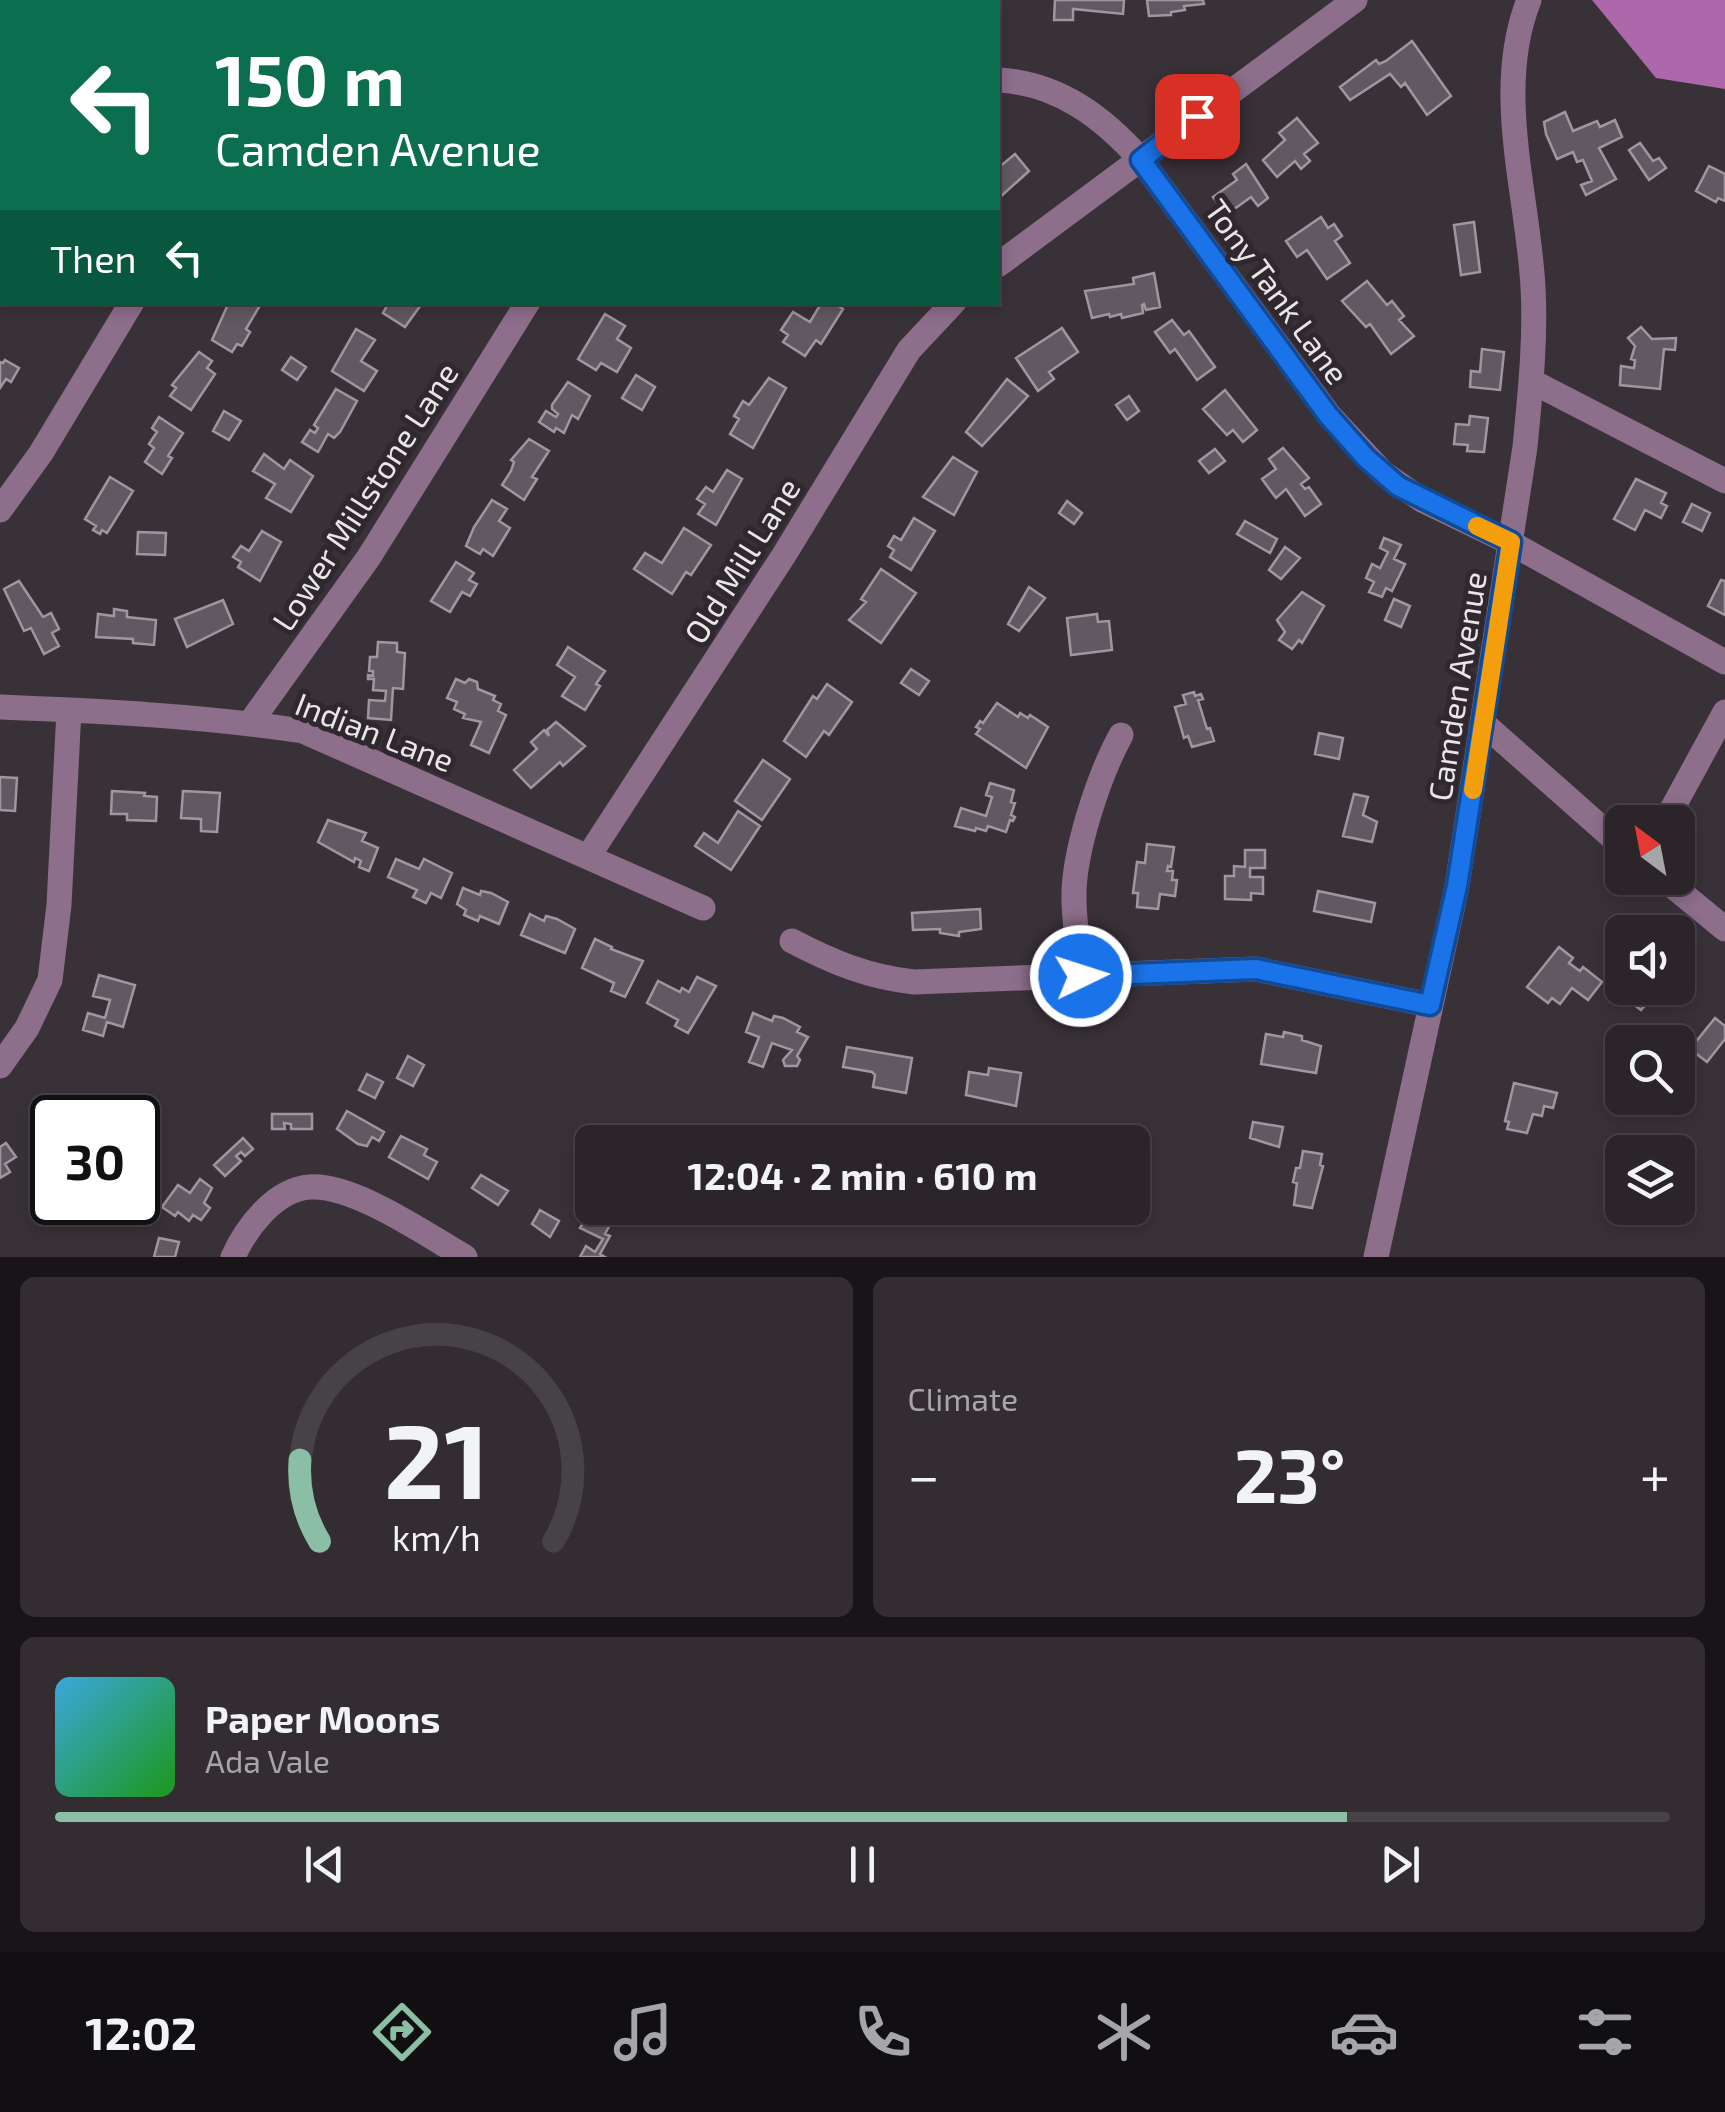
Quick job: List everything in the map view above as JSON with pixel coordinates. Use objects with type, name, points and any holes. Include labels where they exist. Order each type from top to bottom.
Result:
[{"type":"street","points":[[1000,264],[1356,0]]},
{"type":"street","name":"Camden Avenue","points":[[1376,1257],[1457,886],[1511,542],[1531,381],[1534,289],[1514,115],[1514,60],[1522,2]]},
{"type":"street","name":"Tony Tank Lane","points":[[1000,80],[1036,87],[1091,112],[1111,126],[1141,160],[1328,415],[1366,458],[1398,486],[1511,542],[1725,662]]},
{"type":"street","points":[[0,510],[41,453],[130,305]]},
{"type":"street","name":"Lower Millstone Lane","points":[[250,723],[370,558],[526,305]]},
{"type":"street","name":"Old Mill Lane","points":[[588,857],[784,555],[908,350],[951,305]]},
{"type":"street","points":[[1531,381],[1725,482]]},
{"type":"street","name":"Indian Lane","points":[[0,707],[250,723],[302,731],[703,908]]},
{"type":"street","points":[[0,1066],[42,1004],[50,980],[58,924],[69,710]]},
{"type":"street","points":[[1674,805],[1725,712]]},
{"type":"street","points":[[1484,724],[1605,831]]},
{"type":"street","points":[[1081,976],[1075,872],[1104,774],[1122,735]]},
{"type":"street","points":[[1683,895],[1725,928]]},
{"type":"street","points":[[792,941],[839,965],[882,979],[945,982],[1256,969],[1430,1005]]},
{"type":"street","points":[[233,1257],[248,1228],[263,1212],[278,1200],[309,1186],[377,1206],[464,1257]]},
{"type":"shaded area","points":[[1592,0],[1725,0],[1725,89],[1656,78]]},
{"type":"building","points":[[1055,0],[1124,0],[1123,14],[1073,9],[1073,20],[1054,20]]},
{"type":"building","points":[[1147,0],[1203,0],[1204,4],[1184,6],[1185,10],[1171,15],[1149,16]]},
{"type":"building","points":[[1412,41],[1451,96],[1427,115],[1405,83],[1401,87],[1390,74],[1350,100],[1340,87],[1376,60],[1379,64],[1386,61]]},
{"type":"building","points":[[1565,112],[1573,131],[1597,121],[1600,127],[1615,120],[1622,137],[1599,148],[1616,179],[1586,195],[1581,185],[1592,181],[1583,160],[1577,162],[1573,152],[1557,159],[1546,134],[1544,122]]},
{"type":"building","points":[[1297,118],[1318,143],[1304,154],[1310,161],[1301,169],[1295,161],[1277,177],[1263,160],[1285,140],[1279,133]]},
{"type":"building","points":[[1640,143],[1653,161],[1659,158],[1666,168],[1649,180],[1629,150]]},
{"type":"building","points":[[1015,154],[1029,171],[1000,197],[1000,166]]},
{"type":"building","points":[[1246,164],[1268,198],[1258,206],[1251,197],[1226,215],[1213,197],[1237,180],[1233,174]]},
{"type":"building","points":[[1709,166],[1725,174],[1725,201],[1718,198],[1716,202],[1696,191]]},
{"type":"building","points":[[1321,217],[1328,228],[1334,224],[1342,236],[1335,241],[1350,263],[1327,279],[1307,250],[1297,257],[1286,241]]},
{"type":"building","points":[[1474,222],[1480,272],[1461,275],[1454,225]]},
{"type":"building","points":[[1154,273],[1160,307],[1146,310],[1144,304],[1143,313],[1092,318],[1085,291],[1134,284],[1133,278]]},
{"type":"building","points":[[1367,281],[1387,305],[1392,301],[1404,316],[1399,320],[1414,336],[1391,354],[1370,324],[1366,327],[1342,301]]},
{"type":"building","points":[[228,305],[260,305],[246,329],[250,332],[242,346],[237,344],[232,352],[212,340]]},
{"type":"building","points":[[387,305],[421,305],[405,327],[383,313]]},
{"type":"building","points":[[820,305],[843,309],[821,344],[816,340],[805,356],[783,342],[788,335],[781,330],[793,312],[810,322]]},
{"type":"building","points":[[605,314],[625,326],[617,339],[631,348],[617,372],[601,363],[596,370],[578,359]]},
{"type":"building","points":[[1172,320],[1184,335],[1189,331],[1215,367],[1197,380],[1175,349],[1170,353],[1155,332]]},
{"type":"building","points":[[1641,327],[1652,339],[1676,338],[1675,350],[1664,349],[1660,389],[1620,385],[1621,366],[1634,368],[1635,360],[1631,359],[1635,346],[1628,338]]},
{"type":"building","points":[[1062,328],[1078,352],[1049,372],[1054,379],[1038,391],[1016,358]]},
{"type":"building","points":[[356,329],[375,340],[361,361],[377,371],[364,391],[332,371]]},
{"type":"building","points":[[1482,349],[1504,352],[1500,390],[1470,387],[1471,371],[1480,372]]},
{"type":"building","points":[[199,352],[212,361],[207,368],[215,374],[191,410],[170,396],[176,388],[172,385]]},
{"type":"building","points":[[291,357],[306,367],[297,380],[282,370]]},
{"type":"building","points":[[5,360],[19,368],[11,382],[6,379],[0,388],[0,362]]},
{"type":"building","points":[[636,375],[655,387],[642,410],[622,398]]},
{"type":"building","points":[[769,378],[786,388],[753,448],[730,434],[739,419],[734,416],[743,401],[749,405]]},
{"type":"building","points":[[1007,379],[1028,396],[982,446],[966,432]]},
{"type":"building","points":[[568,382],[590,396],[578,419],[572,415],[564,433],[556,428],[554,432],[539,422],[546,411],[556,417],[552,405]]},
{"type":"building","points":[[336,389],[357,401],[340,432],[334,438],[328,434],[318,452],[302,442],[310,430],[315,433],[318,428],[314,425]]},
{"type":"building","points":[[1225,390],[1257,430],[1243,442],[1233,430],[1227,435],[1203,409]]},
{"type":"building","points":[[1129,396],[1139,411],[1127,420],[1116,405]]},
{"type":"building","points":[[224,411],[241,421],[229,440],[213,431]]},
{"type":"building","points":[[1470,416],[1488,418],[1484,452],[1467,451],[1468,445],[1454,444],[1456,424],[1469,425]]},
{"type":"building","points":[[159,417],[183,433],[162,474],[145,462],[154,448],[149,444],[157,432],[152,428]]},
{"type":"building","points":[[529,439],[549,451],[532,477],[537,479],[524,500],[502,485],[511,471],[511,460]]},
{"type":"building","points":[[1283,448],[1309,478],[1301,484],[1305,489],[1309,487],[1321,504],[1305,516],[1286,489],[1276,498],[1262,479],[1276,469],[1269,459]]},
{"type":"building","points":[[1215,449],[1225,461],[1209,473],[1199,461]]},
{"type":"building","points":[[264,454],[284,469],[290,460],[313,476],[291,512],[266,498],[275,484],[253,471]]},
{"type":"building","points":[[953,457],[977,472],[954,515],[923,497]]},
{"type":"building","points":[[727,470],[742,479],[716,525],[698,514],[705,504],[697,499],[706,487],[713,492]]},
{"type":"building","points":[[110,477],[133,491],[107,533],[102,530],[100,534],[85,519]]},
{"type":"building","points":[[1636,479],[1666,493],[1661,503],[1667,506],[1661,518],[1645,510],[1635,530],[1614,519]]},
{"type":"building","points":[[492,500],[507,509],[499,521],[510,528],[493,556],[483,549],[480,554],[466,546]]},
{"type":"building","points":[[1067,501],[1082,513],[1074,524],[1059,513]]},
{"type":"building","points":[[1692,504],[1710,513],[1702,531],[1683,522]]},
{"type":"building","points":[[914,518],[935,531],[911,570],[890,557],[894,550],[888,546],[894,536],[901,540]]},
{"type":"building","points":[[1245,521],[1277,539],[1270,553],[1237,534]]},
{"type":"building","points":[[684,528],[711,545],[691,575],[686,572],[672,594],[634,569],[645,553],[662,563]]},
{"type":"building","points":[[262,531],[281,542],[260,581],[238,567],[241,562],[233,557],[241,546],[249,551]]},
{"type":"building","points":[[138,532],[166,533],[165,555],[137,554]]},
{"type":"building","points":[[1384,538],[1401,545],[1394,559],[1405,564],[1392,591],[1386,588],[1382,597],[1369,592],[1374,582],[1366,578],[1372,564],[1380,568],[1388,552],[1380,548]]},
{"type":"building","points":[[1285,547],[1300,558],[1281,579],[1269,570]]},
{"type":"building","points":[[456,562],[474,573],[469,580],[477,584],[470,596],[462,592],[450,612],[431,601]]},
{"type":"building","points":[[881,569],[916,593],[881,643],[849,620],[866,602],[861,599]]},
{"type":"building","points":[[1721,580],[1725,581],[1725,615],[1708,606]]},
{"type":"building","points":[[19,581],[43,617],[51,613],[59,629],[52,633],[59,646],[44,654],[31,628],[24,631],[4,589]]},
{"type":"building","points":[[1029,587],[1045,598],[1019,631],[1008,624]]},
{"type":"building","points":[[1302,592],[1324,606],[1302,643],[1299,640],[1292,649],[1279,640],[1285,632],[1277,620]]},
{"type":"building","points":[[1394,599],[1410,606],[1401,627],[1385,620]]},
{"type":"building","points":[[223,600],[233,624],[187,647],[175,619]]},
{"type":"building","points":[[114,609],[127,611],[127,617],[156,620],[154,645],[133,643],[133,639],[96,637],[98,614],[114,616]]},
{"type":"building","points":[[1097,614],[1098,622],[1109,621],[1112,650],[1071,655],[1067,618]]},
{"type":"building","points":[[378,642],[397,643],[397,652],[405,653],[403,689],[393,688],[391,720],[368,718],[369,700],[385,701],[386,691],[373,690],[374,679],[368,679],[368,675],[373,676],[373,671],[369,671],[370,657],[377,657]]},
{"type":"building","points":[[568,647],[605,671],[585,710],[562,696],[575,677],[557,665]]},
{"type":"building","points":[[911,669],[929,681],[919,695],[901,683]]},
{"type":"building","points":[[456,679],[477,682],[478,689],[495,696],[493,700],[501,704],[498,711],[506,715],[489,753],[471,745],[481,722],[463,718],[465,714],[454,709],[457,702],[447,698]]},
{"type":"building","points":[[827,684],[852,702],[829,735],[824,731],[806,757],[784,741],[813,696],[817,699]]},
{"type":"building","points":[[1194,692],[1195,696],[1201,694],[1203,699],[1198,700],[1214,741],[1192,747],[1188,736],[1184,738],[1175,707],[1186,704],[1183,695]]},
{"type":"building","points":[[997,703],[1018,717],[1020,713],[1028,718],[1030,715],[1048,727],[1026,768],[976,734],[980,721],[983,723]]},
{"type":"building","points":[[556,722],[585,746],[531,788],[514,770],[537,749],[531,742],[544,730],[549,736],[547,730]]},
{"type":"building","points":[[1319,733],[1343,738],[1339,759],[1315,754]]},
{"type":"building","points":[[763,760],[790,779],[762,820],[735,801]]},
{"type":"building","points":[[0,777],[17,778],[15,811],[0,810]]},
{"type":"building","points":[[990,783],[1014,790],[1011,815],[1015,817],[1006,832],[988,826],[986,831],[975,831],[955,826],[961,808],[986,816],[992,797],[986,795]]},
{"type":"building","points":[[112,791],[157,797],[156,821],[127,820],[127,814],[111,814]]},
{"type":"building","points":[[183,791],[220,793],[217,832],[201,831],[201,819],[181,818]]},
{"type":"building","points":[[1354,794],[1368,797],[1363,815],[1377,822],[1372,842],[1343,836]]},
{"type":"building","points":[[738,811],[760,826],[731,870],[695,846],[704,833],[718,843]]},
{"type":"building","points":[[328,820],[366,833],[362,841],[378,848],[369,871],[359,867],[361,861],[355,858],[354,862],[318,842]]},
{"type":"building","points":[[1147,844],[1174,847],[1167,871],[1173,871],[1172,880],[1177,880],[1175,896],[1160,894],[1158,909],[1137,907],[1138,893],[1133,893],[1137,862],[1145,863]]},
{"type":"building","points":[[1245,850],[1265,850],[1265,868],[1250,868],[1250,877],[1263,877],[1263,894],[1251,893],[1251,900],[1225,899],[1225,876],[1234,876],[1234,866],[1245,867]]},
{"type":"building","points":[[396,859],[419,869],[424,859],[452,873],[441,898],[431,893],[426,903],[413,897],[417,890],[388,877]]},
{"type":"building","points":[[463,888],[480,895],[481,891],[491,893],[508,902],[499,924],[480,916],[478,921],[464,915],[466,910],[457,904]]},
{"type":"building","points":[[1318,891],[1375,903],[1371,922],[1314,911]]},
{"type":"building","points":[[980,909],[981,929],[959,932],[959,936],[940,933],[940,929],[913,930],[912,913]]},
{"type":"building","points":[[530,914],[544,921],[546,916],[557,919],[575,929],[565,953],[521,935]]},
{"type":"building","points":[[595,939],[643,961],[625,997],[611,991],[614,983],[582,968]]},
{"type":"building","points":[[1559,947],[1573,958],[1569,963],[1580,971],[1583,967],[1602,982],[1588,1000],[1572,988],[1560,1004],[1552,998],[1548,1003],[1527,987]]},
{"type":"building","points":[[99,975],[135,985],[123,1027],[107,1022],[103,1036],[83,1030],[88,1013],[105,1018],[110,1000],[93,996]]},
{"type":"building","points":[[697,977],[716,986],[688,1033],[675,1026],[678,1020],[647,1003],[658,981],[680,992],[682,988],[689,992]]},
{"type":"building","points":[[753,1013],[772,1021],[774,1016],[783,1018],[800,1027],[797,1032],[808,1037],[797,1056],[797,1066],[785,1066],[783,1060],[792,1050],[772,1043],[763,1067],[749,1062],[759,1037],[746,1032]]},
{"type":"building","points":[[1715,1018],[1725,1026],[1725,1039],[1707,1062],[1695,1053],[1695,1043]]},
{"type":"building","points":[[1284,1032],[1321,1046],[1316,1073],[1261,1064],[1266,1034],[1283,1037]]},
{"type":"building","points":[[847,1047],[912,1058],[906,1093],[873,1087],[872,1072],[843,1067]]},
{"type":"building","points":[[408,1056],[424,1065],[413,1086],[397,1078]]},
{"type":"building","points":[[989,1068],[1021,1073],[1016,1106],[966,1095],[969,1072],[988,1075]]},
{"type":"building","points":[[367,1074],[383,1082],[375,1098],[359,1090]]},
{"type":"building","points":[[1514,1083],[1557,1093],[1553,1108],[1544,1106],[1542,1116],[1533,1114],[1527,1133],[1507,1129],[1509,1122],[1505,1121]]},
{"type":"building","points":[[347,1111],[384,1132],[379,1141],[372,1137],[367,1146],[358,1144],[337,1129]]},
{"type":"building","points":[[272,1114],[312,1114],[312,1129],[291,1129],[291,1124],[284,1123],[285,1129],[272,1129]]},
{"type":"building","points":[[1253,1122],[1283,1127],[1279,1147],[1250,1138]]},
{"type":"building","points":[[401,1136],[427,1149],[424,1155],[437,1162],[428,1179],[389,1157]]},
{"type":"building","points":[[243,1138],[253,1149],[245,1156],[241,1152],[236,1156],[241,1161],[225,1176],[214,1165]]},
{"type":"building","points":[[6,1143],[16,1157],[5,1164],[10,1172],[0,1178],[0,1147]]},
{"type":"building","points":[[1303,1151],[1322,1154],[1323,1166],[1312,1208],[1294,1205],[1297,1183],[1293,1182]]},
{"type":"building","points":[[481,1175],[508,1191],[498,1205],[472,1188]]},
{"type":"building","points":[[200,1179],[212,1188],[204,1203],[210,1208],[201,1220],[193,1215],[189,1221],[162,1207],[178,1185],[190,1193]]},
{"type":"building","points":[[540,1210],[559,1221],[550,1237],[532,1224]]},
{"type":"building","points":[[610,1225],[605,1234],[610,1236],[600,1254],[605,1257],[580,1257],[586,1246],[595,1252],[603,1239],[580,1228]]},
{"type":"building","points":[[159,1238],[179,1242],[175,1257],[154,1257]]},
{"type":"slow traffic","points":[[1473,790],[1511,542],[1477,526]]},
{"type":"route","points":[[1081,976],[1256,969],[1430,1005],[1457,886],[1511,542],[1398,486],[1366,458],[1308,388],[1141,160],[1197,116]]}]
